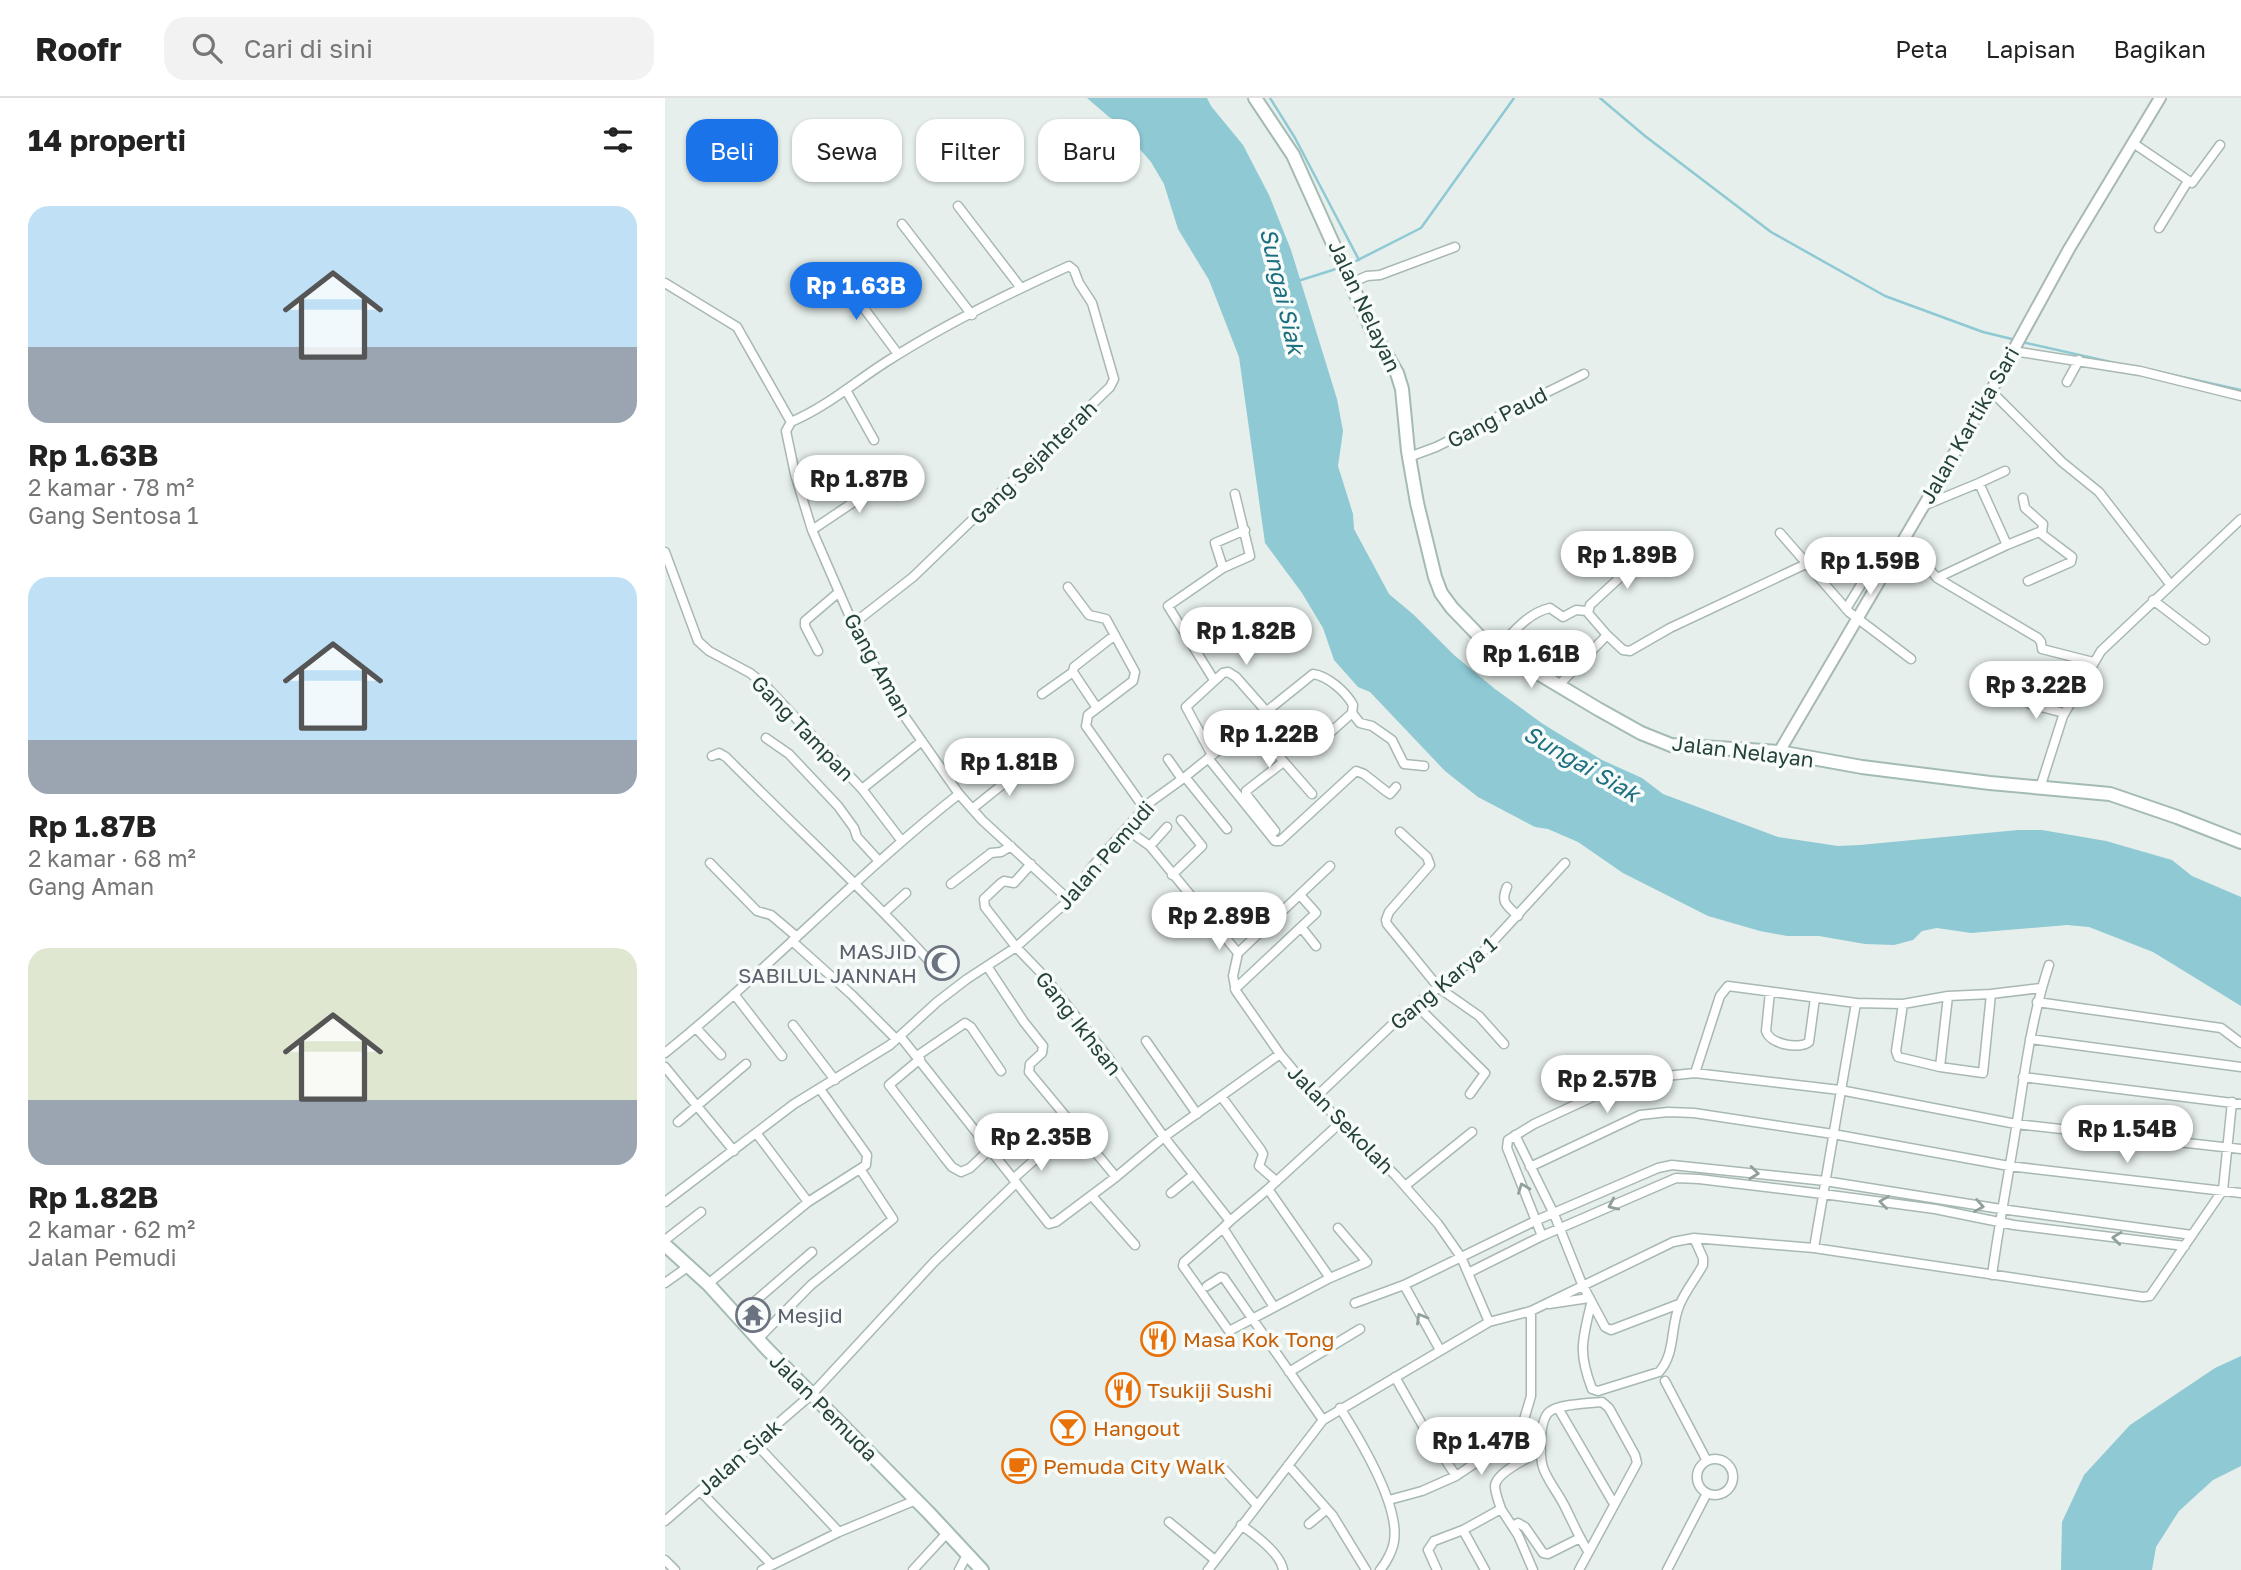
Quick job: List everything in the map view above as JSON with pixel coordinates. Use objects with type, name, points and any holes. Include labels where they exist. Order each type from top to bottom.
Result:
[{"type":"main road","name":"Jalan Nelayan","points":[[1255,98],[1293,155],[1372,330],[1397,373],[1402,389],[1409,457],[1429,558],[1441,593],[1467,625],[1496,650],[1641,733],[1671,745],[1779,752],[1887,770],[2110,794],[2241,842]]},
{"type":"main road","name":"Jalan Pemuda","points":[[667,1248],[708,1284],[982,1570]]},
{"type":"street","name":"Jalan Kartika Sari","points":[[1779,752],[1851,614],[1896,551],[1923,506],[2160,98]]},
{"type":"street","points":[[2133,143],[2188,181],[2194,182],[2220,145]]},
{"type":"street","points":[[2159,228],[2188,181]]},
{"type":"street","points":[[665,283],[737,327],[791,422],[831,402],[898,354],[1021,288],[958,206]]},
{"type":"street","points":[[902,224],[972,315]]},
{"type":"street","points":[[1349,279],[1380,275],[1455,247]]},
{"type":"street","name":"Gang Sejahterah","points":[[853,624],[913,577],[1080,417],[1110,387],[1114,379],[1091,303],[1072,267],[1021,288]]},
{"type":"street","points":[[834,274],[898,354]]},
{"type":"street","points":[[2013,351],[2140,371],[2241,396]]},
{"type":"street","points":[[2067,382],[2079,360]]},
{"type":"street","name":"Gang Paud","points":[[1409,457],[1436,447],[1584,374]]},
{"type":"street","points":[[846,390],[874,440]]},
{"type":"street","points":[[1991,391],[2062,462],[2099,492],[2169,584]]},
{"type":"street","name":"Gang Aman","points":[[791,422],[786,431],[795,474],[812,530],[853,624],[879,674],[959,794],[1069,900]]},
{"type":"street","points":[[1923,506],[2005,471]]},
{"type":"street","points":[[843,476],[855,500]]},
{"type":"street","points":[[812,530],[891,477]]},
{"type":"street","points":[[1979,483],[2007,545]]},
{"type":"street","points":[[1214,680],[1168,606],[1223,568],[1250,556],[1235,494]]},
{"type":"street","points":[[2023,498],[2025,508],[2043,524],[2042,533]]},
{"type":"street","points":[[2041,788],[2064,713],[2093,662],[2110,640],[2241,519]]},
{"type":"street","points":[[1223,568],[1215,543],[1245,530]]},
{"type":"street","points":[[1780,533],[1851,614],[1911,659]]},
{"type":"street","points":[[1937,578],[2007,545],[2042,533]]},
{"type":"street","points":[[2028,581],[2073,559],[2042,533]]},
{"type":"street","points":[[1587,611],[1590,605],[1627,571],[1661,546],[1669,547]]},
{"type":"street","points":[[1896,551],[1917,555],[1937,578],[2038,638],[2042,649],[2093,662]]},
{"type":"street","name":"Gang Tampan","points":[[665,552],[702,646],[764,684],[862,789],[901,840]]},
{"type":"street","points":[[1496,650],[1524,622],[1541,610],[1550,608],[1563,617],[1576,610],[1587,611],[1623,650],[1630,651],[1678,624],[1806,564]]},
{"type":"street","points":[[1851,614],[1870,570]]},
{"type":"street","points":[[1068,587],[1089,615],[1106,619],[1135,672],[1134,678],[1088,715],[1086,726],[1144,808]]},
{"type":"street","points":[[818,651],[805,621],[839,592]]},
{"type":"street","points":[[2153,600],[2205,640]]},
{"type":"street","points":[[1042,694],[1073,672],[1074,667],[1115,635]]},
{"type":"street","points":[[1558,686],[1607,635]]},
{"type":"street","points":[[1073,672],[1097,708]]},
{"type":"street","points":[[1266,711],[1232,674],[1223,673],[1186,707],[1210,756],[1275,841],[1280,841],[1356,771],[1387,792],[1390,793],[1397,787]]},
{"type":"street","name":"Jalan Pemudi","points":[[665,1202],[794,1104],[898,1037],[937,1002],[1016,947],[1069,900],[1092,867],[1155,797],[1184,778],[1313,674],[1325,677],[1350,699],[1353,705],[1352,713],[1360,723],[1375,728],[1392,740],[1404,764],[1424,766]]},
{"type":"street","points":[[2023,699],[2030,704],[2064,713]]},
{"type":"street","points":[[1322,740],[1352,713]]},
{"type":"street","points":[[1251,724],[1282,763],[1312,794]]},
{"type":"street","points":[[766,738],[789,754],[838,806],[854,828],[857,837],[878,860]]},
{"type":"street","points":[[862,789],[922,741]]},
{"type":"street","points":[[712,756],[719,753],[726,757],[885,912],[931,962]]},
{"type":"street","points":[[1168,759],[1227,829]]},
{"type":"street","points":[[1275,831],[1246,791],[1282,763]]},
{"type":"street","points":[[972,809],[1028,764]]},
{"type":"street","points":[[665,1053],[734,994],[878,860],[959,794]]},
{"type":"street","points":[[1172,875],[1202,846],[1181,820]]},
{"type":"street","points":[[1150,846],[1167,827]]},
{"type":"street","points":[[1126,829],[1150,846],[1238,953]]},
{"type":"street","points":[[1399,832],[1426,857],[1430,865],[1389,912],[1386,920],[1439,988],[1479,1016],[1504,1044]]},
{"type":"street","points":[[951,884],[991,853],[1001,852],[1011,845]]},
{"type":"street","points":[[710,863],[757,911],[771,915],[919,1058],[1014,1181]]},
{"type":"street","name":"Gang Karya 1","points":[[1316,1097],[1416,1004],[1487,948],[1565,863]]},
{"type":"street","name":"Gang Ikhsan","points":[[1031,864],[1014,883],[1004,881],[984,899],[985,908],[1016,947],[1044,976],[1107,1056],[1164,1137],[1230,1221]]},
{"type":"street","points":[[1280,1054],[1235,989],[1233,976],[1238,953],[1330,866]]},
{"type":"street","points":[[1507,887],[1504,901],[1518,916]]},
{"type":"street","points":[[885,912],[906,893]]},
{"type":"street","points":[[1235,989],[1316,914],[1300,895]]},
{"type":"street","points":[[1301,927],[1316,946]]},
{"type":"street","points":[[1993,1276],[2023,1077],[2037,1002],[2049,965]]},
{"type":"street","points":[[987,966],[1043,1046],[1042,1053],[1030,1064],[1029,1072],[1117,1177]]},
{"type":"street","points":[[1695,1073],[1720,996],[1726,986],[1856,1003],[1903,1004],[1948,996],[1991,995],[2041,988]]},
{"type":"street","points":[[1770,992],[1766,1031],[1768,1037],[1772,1041],[1802,1046],[1809,1042],[1815,998]]},
{"type":"street","points":[[734,994],[782,1056]]},
{"type":"street","points":[[1903,1004],[1896,1051],[1898,1056],[1940,1068],[1983,1073],[1991,995]]},
{"type":"street","points":[[1940,1068],[1948,996]]},
{"type":"street","points":[[2037,1002],[2221,1028],[2241,1043]]},
{"type":"street","points":[[1814,1248],[1856,1003]]},
{"type":"street","points":[[1416,1004],[1485,1073],[1470,1094]]},
{"type":"street","points":[[990,1149],[964,1172],[952,1167],[889,1085],[965,1023],[971,1027],[1001,1071]]},
{"type":"street","points":[[793,1025],[835,1080]]},
{"type":"street","points":[[696,1028],[721,1055]]},
{"type":"street","points":[[2030,1039],[2241,1067]]},
{"type":"street","points":[[1146,1041],[1196,1114]]},
{"type":"street","name":"Jalan Sekolah","points":[[1014,1181],[1046,1222],[1056,1222],[1117,1177],[1164,1137],[1280,1054],[1340,1124],[1405,1186],[1438,1224],[1461,1257],[1489,1322]]},
{"type":"street","points":[[678,1122],[746,1064]]},
{"type":"street","points":[[665,1067],[734,1151]]},
{"type":"street","points":[[1542,1236],[1507,1147],[1508,1140],[1614,1087],[1665,1076],[1695,1073],[1840,1090],[2016,1124],[2241,1149]]},
{"type":"street","points":[[1207,1570],[1322,1420],[1489,1322],[1531,1311],[1673,1242],[1694,1238],[1814,1248],[2147,1297],[2155,1292],[2223,1191],[2227,1147],[2236,1103],[2023,1077]]},
{"type":"street","points":[[708,1284],[808,1202],[867,1162],[867,1155],[820,1089]]},
{"type":"street","points":[[1221,1096],[1261,1150],[1263,1154],[1259,1166],[1276,1181]]},
{"type":"street","points":[[1530,1167],[1640,1115],[1668,1112],[1694,1113],[1833,1134],[2009,1166],[2241,1193]]},
{"type":"street","points":[[1338,1228],[1367,1262],[1329,1278],[1231,1330],[1227,1330],[1183,1266],[1184,1262],[1340,1124]]},
{"type":"street","points":[[1405,1186],[1472,1132]]},
{"type":"street","points":[[757,1134],[808,1202]]},
{"type":"street","points":[[1515,1135],[1554,1214],[1582,1284],[1605,1327],[1611,1330],[1679,1304]]},
{"type":"street","points":[[812,1394],[931,1265],[1050,1146]]},
{"type":"street","points":[[1672,1165],[1676,1178]]},
{"type":"street","points":[[1355,1303],[1404,1285],[1535,1221],[1658,1168],[1672,1165],[1825,1181],[2192,1235]]},
{"type":"street","points":[[758,1339],[811,1285],[893,1219],[860,1169]]},
{"type":"street","points":[[1171,1193],[1193,1175]]},
{"type":"street","points":[[1468,1273],[1542,1236],[1676,1178],[1823,1194],[1935,1209],[2000,1223],[2185,1246]]},
{"type":"street","points":[[1269,1189],[1329,1278]]},
{"type":"street","points":[[1092,1196],[1135,1245]]},
{"type":"street","points":[[667,1248],[701,1212]]},
{"type":"street","points":[[1223,1228],[1273,1307]]},
{"type":"street","points":[[1590,1301],[1581,1345],[1583,1367],[1595,1391],[1659,1372],[1666,1364],[1679,1304],[1703,1265],[1703,1258],[1694,1238]]},
{"type":"street","points":[[1481,1247],[1489,1264]]},
{"type":"street","points":[[738,1316],[812,1252]]},
{"type":"street","points":[[665,1283],[689,1266]]},
{"type":"street","points":[[1207,1286],[1224,1277],[1322,1420]]},
{"type":"street","points":[[1404,1285],[1440,1350]]},
{"type":"street","points":[[1543,1305],[1590,1301]]},
{"type":"street","points":[[1389,1500],[1422,1491],[1456,1476],[1516,1437],[1523,1428],[1531,1396],[1531,1311]]},
{"type":"street","points":[[1289,1373],[1360,1329]]},
{"type":"street","points":[[1395,1377],[1456,1476]]},
{"type":"street","points":[[1665,1381],[1707,1461]]},
{"type":"street","name":"Jalan Siak","points":[[665,1521],[812,1394]]},
{"type":"street","points":[[1581,1569],[1588,1551],[1637,1463],[1609,1408],[1602,1402],[1558,1408],[1547,1414],[1542,1430],[1543,1468],[1588,1551]]},
{"type":"street","points":[[1340,1408],[1389,1500],[1394,1542],[1380,1570]]},
{"type":"street","points":[[1558,1408],[1614,1504]]},
{"type":"street","points":[[755,1443],[839,1532]]},
{"type":"street","points":[[1533,1570],[1512,1525],[1501,1509],[1495,1487],[1497,1480],[1518,1463],[1541,1451]]},
{"type":"street","points":[[1715,1459],[1727,1464],[1732,1471],[1730,1488],[1723,1493],[1707,1493],[1700,1487],[1697,1475],[1700,1466],[1707,1461],[1715,1459]]},
{"type":"street","points":[[1219,1464],[1257,1504]]},
{"type":"street","points":[[1288,1465],[1327,1509],[1356,1550],[1366,1570]]},
{"type":"street","points":[[699,1491],[772,1565]]},
{"type":"street","points":[[1667,1570],[1707,1493]]},
{"type":"street","points":[[762,1570],[839,1532],[916,1500]]},
{"type":"street","points":[[1309,1524],[1327,1509]]},
{"type":"street","points":[[1437,1570],[1429,1554],[1434,1541],[1463,1530],[1501,1509]]},
{"type":"street","points":[[1169,1522],[1215,1560]]},
{"type":"street","points":[[1512,1525],[1518,1523],[1525,1527],[1543,1553],[1548,1554],[1580,1538]]},
{"type":"street","points":[[1241,1525],[1281,1562],[1283,1570]]},
{"type":"street","points":[[1463,1530],[1485,1570]]},
{"type":"street","points":[[913,1570],[947,1533]]},
{"type":"street","points":[[959,1570],[967,1555]]},
{"type":"street","points":[[665,1560],[675,1570]]},
{"type":"water","name":"Sungai Siak","points":[[1087,98],[1207,98],[1243,145],[1269,195],[1291,250],[1337,399],[1343,431],[1338,466],[1353,514],[1354,529],[1389,594],[1495,689],[1543,724],[1602,760],[1642,778],[1663,794],[1778,837],[1838,846],[2042,830],[2106,841],[2172,860],[2192,876],[2241,897],[2241,1006],[2153,952],[2089,927],[2067,925],[1971,933],[1937,928],[1922,931],[1913,940],[1894,945],[1865,944],[1819,936],[1787,936],[1760,931],[1708,916],[1623,873],[1578,842],[1548,829],[1535,827],[1478,797],[1445,771],[1370,692],[1358,687],[1334,660],[1323,628],[1302,593],[1265,543],[1239,357],[1209,280],[1178,229],[1164,184],[1140,149],[1140,119],[1109,117]]},
{"type":"water","points":[[2241,1356],[2241,1466],[2213,1480],[2179,1511],[2156,1547],[2152,1570],[2061,1570],[2062,1522],[2084,1475],[2130,1425],[2215,1368]]},
{"type":"waterway","points":[[1270,98],[1295,138],[1359,260]]},
{"type":"waterway","points":[[1348,265],[1421,228],[1514,98]]},
{"type":"waterway","points":[[1600,98],[1645,136],[1771,232],[1885,296],[1983,332],[2016,340]]},
{"type":"waterway","name":"Sungai Siak","points":[[1298,281],[1339,268]]},
{"type":"waterway","points":[[2022,342],[2115,363]]},
{"type":"waterway","points":[[2155,371],[2241,390]]},
{"type":"place","name":"MASJID SABILUL JANNAH","points":[[942,963]]},
{"type":"place","name":"Mesjid","points":[[753,1315]]},
{"type":"place","name":"Masa Kok Tong","points":[[1158,1339]]},
{"type":"place","name":"Tsukiji Sushi","points":[[1123,1390]]},
{"type":"place","name":"Hangout","points":[[1068,1428]]},
{"type":"place","name":"Pemuda City Walk","points":[[1019,1466]]}]
